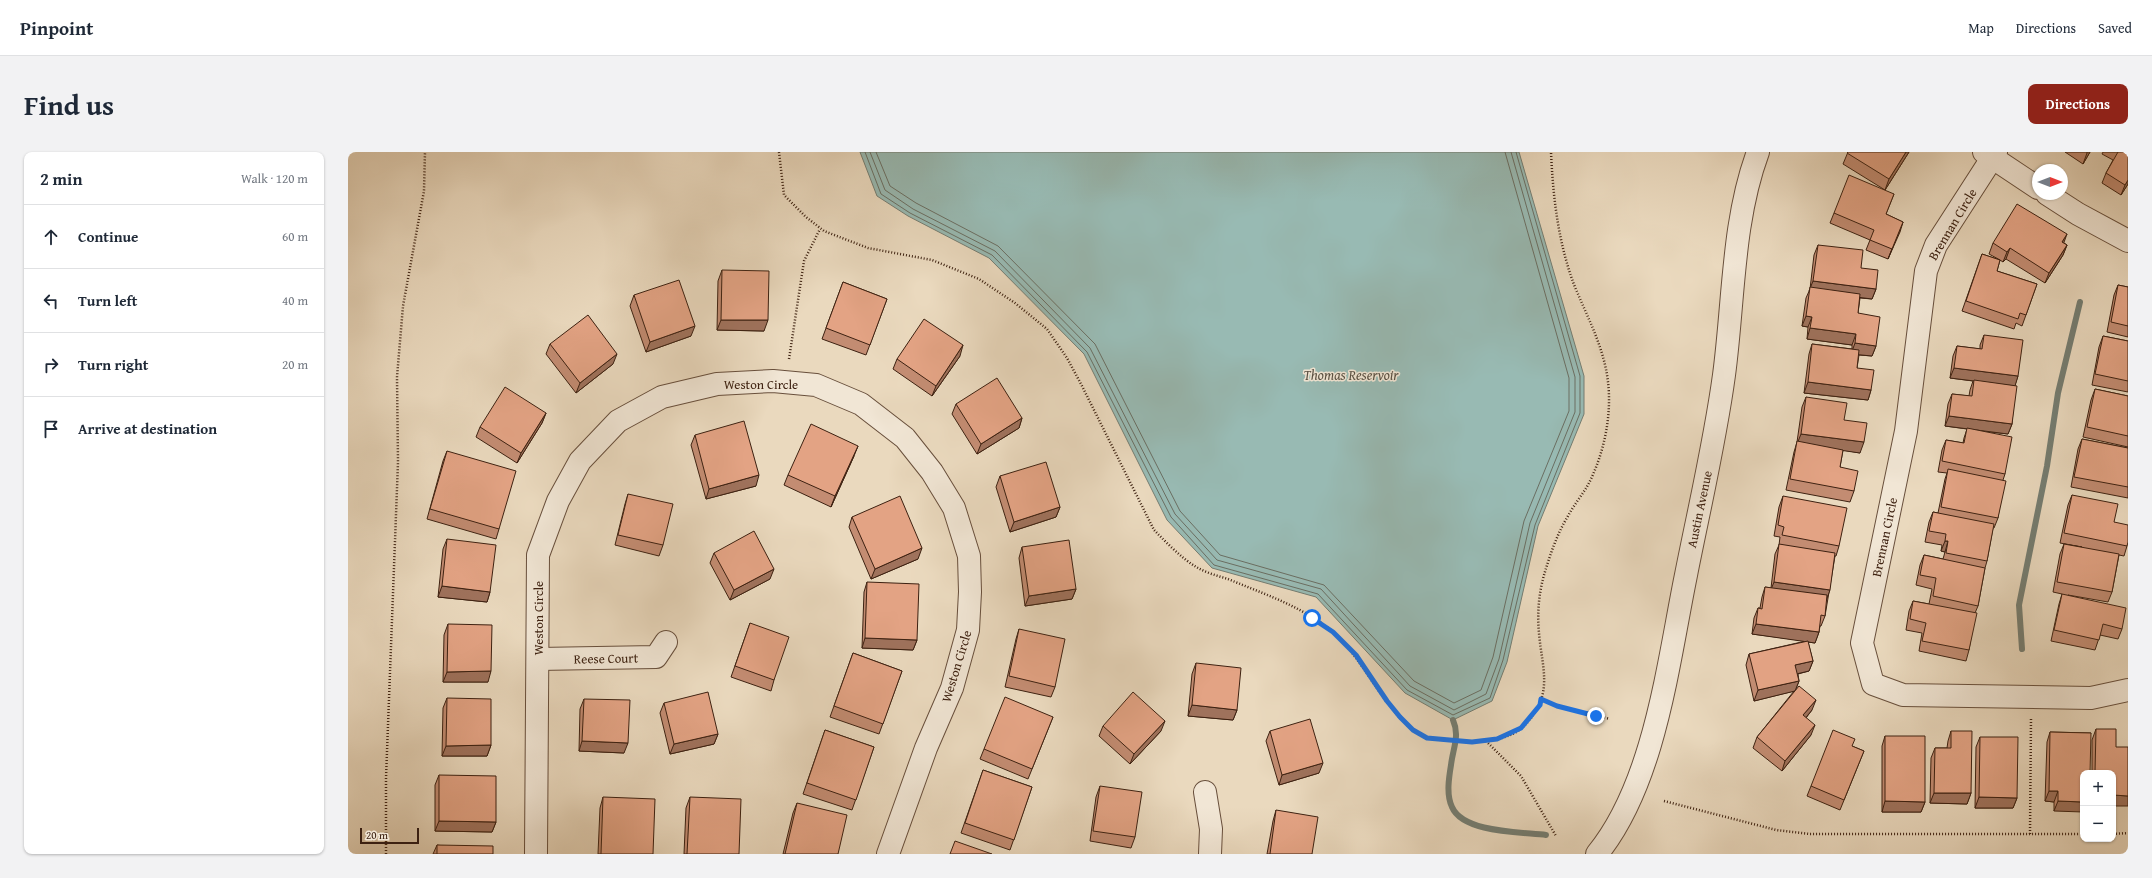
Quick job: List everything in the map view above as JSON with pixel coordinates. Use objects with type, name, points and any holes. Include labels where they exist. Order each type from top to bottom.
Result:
[{"type":"street","name":"Austin Avenue","points":[[1597,854],[1608,840],[1628,802],[1644,762],[1657,716],[1710,455],[1724,376],[1742,215],[1752,170],[1758,152]]},
{"type":"street","points":[[1991,154],[2032,184]]},
{"type":"street","name":"Brennan Circle","points":[[1991,154],[1936,245],[1926,270],[1906,431],[1862,643],[1873,684],[1903,695],[2091,698],[2128,690]]},
{"type":"street","points":[[2057,200],[2078,214],[2128,241]]},
{"type":"street","name":"Weston Circle","points":[[536,854],[538,555],[558,501],[580,461],[618,422],[662,397],[717,384],[773,381],[816,385],[861,404],[905,438],[932,472],[954,508],[969,556],[970,592],[968,630],[952,688],[926,748],[888,854]]},
{"type":"street","name":"Reese Court","points":[[538,659],[656,658],[666,642]]},
{"type":"street","points":[[1205,792],[1211,829],[1210,854]]},
{"type":"path","points":[[386,854],[386,778],[398,462],[397,377],[403,306],[424,191],[425,152]]},
{"type":"path","points":[[779,152],[784,195],[820,229],[868,248],[932,260],[978,279],[1015,303],[1047,329],[1067,358],[1154,530],[1197,568],[1294,606],[1333,632],[1356,655],[1387,701],[1413,730],[1427,738],[1472,742],[1497,739],[1521,728],[1540,705],[1546,674],[1539,632],[1540,592],[1550,556],[1566,518],[1589,483],[1600,452],[1609,418],[1608,380],[1595,331],[1574,284],[1560,242],[1554,204],[1551,152]]},
{"type":"path","points":[[789,359],[804,261],[820,229]]},
{"type":"path","points":[[1541,699],[1557,706],[1610,719]]},
{"type":"path","points":[[2030,834],[2031,714]]},
{"type":"path","points":[[1486,740],[1521,776],[1556,836]]},
{"type":"path","points":[[1664,801],[1776,830],[1810,834],[2080,834]]},
{"type":"path","points":[[2116,834],[2128,833]]},
{"type":"water","name":"Thomas Reservoir","points":[[860,152],[1519,152],[1584,376],[1584,414],[1538,526],[1507,662],[1492,701],[1453,720],[1405,693],[1316,597],[1212,568],[1167,520],[1084,354],[989,258],[908,216],[877,196]]},
{"type":"building","points":[[1906,152],[1889,179],[1847,153]]},
{"type":"building","points":[[2118,152],[2128,152],[2128,180],[2125,185],[2106,173]]},
{"type":"building","points":[[1849,175],[1894,194],[1886,214],[1903,222],[1892,249],[1870,240],[1874,230],[1834,213]]},
{"type":"building","points":[[2017,204],[2067,234],[2062,242],[2067,245],[2049,273],[2010,248],[2007,252],[1993,243]]},
{"type":"building","points":[[1818,245],[1863,250],[1861,268],[1878,270],[1876,289],[1813,281]]},
{"type":"building","points":[[1982,254],[2000,260],[1997,271],[2037,284],[2026,315],[2020,313],[2018,319],[1966,301]]},
{"type":"building","points":[[722,270],[769,271],[768,320],[721,320]]},
{"type":"building","points":[[679,280],[695,326],[650,342],[634,295]]},
{"type":"building","points":[[843,282],[887,299],[870,345],[826,328]]},
{"type":"building","points":[[2118,285],[2128,287],[2128,326],[2111,322]]},
{"type":"building","points":[[1810,287],[1860,294],[1858,313],[1880,317],[1876,346],[1855,343],[1856,334],[1810,328],[1812,317],[1806,316]]},
{"type":"building","points":[[588,315],[617,354],[580,383],[550,344]]},
{"type":"building","points":[[924,319],[963,345],[936,386],[897,359]]},
{"type":"building","points":[[1984,335],[2023,340],[2018,376],[1954,368],[1957,346],[1982,349]]},
{"type":"building","points":[[2103,336],[2128,341],[2128,381],[2095,374]]},
{"type":"building","points":[[1812,344],[1859,350],[1857,368],[1874,370],[1871,390],[1808,382]]},
{"type":"building","points":[[997,378],[1022,418],[981,444],[956,404]]},
{"type":"building","points":[[1974,380],[2017,386],[2012,424],[1949,416],[1952,394],[1972,396]]},
{"type":"building","points":[[505,387],[546,413],[521,453],[480,427]]},
{"type":"building","points":[[2095,389],[2128,396],[2128,436],[2087,427]]},
{"type":"building","points":[[1806,397],[1847,403],[1844,420],[1867,423],[1864,442],[1801,434]]},
{"type":"building","points":[[744,421],[759,475],[709,489],[695,435]]},
{"type":"building","points":[[811,424],[858,446],[835,496],[788,475]]},
{"type":"building","points":[[1967,428],[2012,437],[2005,474],[1942,461],[1946,440],[1964,443]]},
{"type":"building","points":[[2082,439],[2128,448],[2128,487],[2074,477]]},
{"type":"building","points":[[1797,441],[1843,450],[1840,467],[1858,471],[1854,491],[1790,479]]},
{"type":"building","points":[[447,451],[516,471],[499,529],[430,509]]},
{"type":"building","points":[[1046,462],[1060,507],[1014,522],[1000,476]]},
{"type":"building","points":[[1948,469],[2006,481],[1998,518],[1941,507]]},
{"type":"building","points":[[628,494],[673,504],[663,545],[618,535]]},
{"type":"building","points":[[2072,495],[2118,504],[2114,522],[2128,525],[2127,546],[2064,533]]},
{"type":"building","points":[[900,496],[922,548],[875,569],[852,517]]},
{"type":"building","points":[[1783,496],[1847,508],[1839,546],[1782,535],[1784,527],[1778,525]]},
{"type":"building","points":[[1933,512],[1994,524],[1987,561],[1946,553],[1948,541],[1945,541],[1946,534],[1929,531]]},
{"type":"building","points":[[754,531],[774,569],[734,590],[714,553]]},
{"type":"building","points":[[447,539],[496,545],[490,592],[442,586]]},
{"type":"building","points":[[1069,540],[1076,589],[1029,596],[1022,547]]},
{"type":"building","points":[[1779,544],[1835,553],[1830,590],[1774,582]]},
{"type":"building","points":[[2064,544],[2119,554],[2112,592],[2057,582]]},
{"type":"building","points":[[1924,555],[1985,568],[1978,606],[1933,596],[1936,578],[1920,575]]},
{"type":"building","points":[[867,582],[919,584],[917,640],[865,638]]},
{"type":"building","points":[[1765,587],[1827,595],[1825,616],[1821,615],[1819,632],[1756,624],[1758,608],[1762,609]]},
{"type":"building","points":[[2062,594],[2126,608],[2122,629],[2103,624],[2099,640],[2054,630]]},
{"type":"building","points":[[1913,601],[1977,613],[1969,650],[1922,641],[1926,623],[1910,619]]},
{"type":"building","points":[[750,623],[789,637],[774,680],[735,666]]},
{"type":"building","points":[[448,624],[492,625],[491,671],[447,672]]},
{"type":"building","points":[[1019,629],[1065,639],[1055,687],[1009,676]]},
{"type":"building","points":[[1808,641],[1813,661],[1795,665],[1799,681],[1758,690],[1749,654]]},
{"type":"building","points":[[853,653],[902,671],[883,724],[834,706]]},
{"type":"building","points":[[1196,663],[1241,668],[1237,710],[1192,705]]},
{"type":"building","points":[[1799,686],[1816,700],[1803,715],[1815,725],[1785,761],[1757,737]]},
{"type":"building","points":[[708,692],[718,734],[674,744],[664,703]]},
{"type":"building","points":[[1133,692],[1165,721],[1134,754],[1103,726]]},
{"type":"building","points":[[1005,697],[1053,717],[1032,769],[984,749]]},
{"type":"building","points":[[447,698],[491,699],[491,745],[446,746]]},
{"type":"building","points":[[584,699],[630,700],[628,743],[582,741]]},
{"type":"building","points":[[1310,719],[1323,763],[1282,775],[1270,731]]},
{"type":"building","points":[[2096,729],[2116,729],[2116,747],[2128,747],[2128,796],[2116,795],[2116,770],[2095,770]]},
{"type":"building","points":[[825,730],[874,747],[856,800],[807,783]]},
{"type":"building","points":[[1833,730],[1855,739],[1852,746],[1864,751],[1844,800],[1811,786]]},
{"type":"building","points":[[1951,731],[1972,731],[1971,793],[1934,793],[1935,748],[1951,748]]},
{"type":"building","points":[[2050,732],[2091,733],[2090,770],[2080,770],[2080,802],[2058,801],[2058,791],[2049,791]]},
{"type":"building","points":[[1885,736],[1925,736],[1925,802],[1885,801]]},
{"type":"building","points":[[1980,737],[2018,737],[2017,798],[1979,797]]},
{"type":"building","points":[[983,770],[1032,787],[1014,840],[965,823]]},
{"type":"building","points":[[439,775],[496,776],[496,822],[439,821]]},
{"type":"building","points":[[1100,786],[1142,792],[1135,837],[1093,831]]},
{"type":"building","points":[[603,797],[655,799],[653,854],[601,854]]},
{"type":"building","points":[[690,797],[741,799],[739,854],[687,854]]},
{"type":"building","points":[[797,803],[847,815],[838,854],[785,854]]},
{"type":"building","points":[[1276,810],[1318,817],[1312,854],[1270,854]]},
{"type":"building","points":[[955,841],[992,854],[950,854]]},
{"type":"building","points":[[437,845],[493,846],[493,854],[437,854]]},
{"type":"waterway","points":[[2022,649],[2019,605],[2047,466],[2058,393],[2080,302]]},
{"type":"waterway","points":[[1453,720],[1456,737],[1448,786],[1450,802],[1458,816],[1468,822],[1494,830],[1546,835]]},
{"type":"route","points":[[1312,618],[1333,632],[1356,655],[1370,678],[1400,717],[1413,730],[1427,738],[1472,742],[1497,739],[1521,728],[1540,705],[1541,699],[1557,706],[1596,716]]}]
